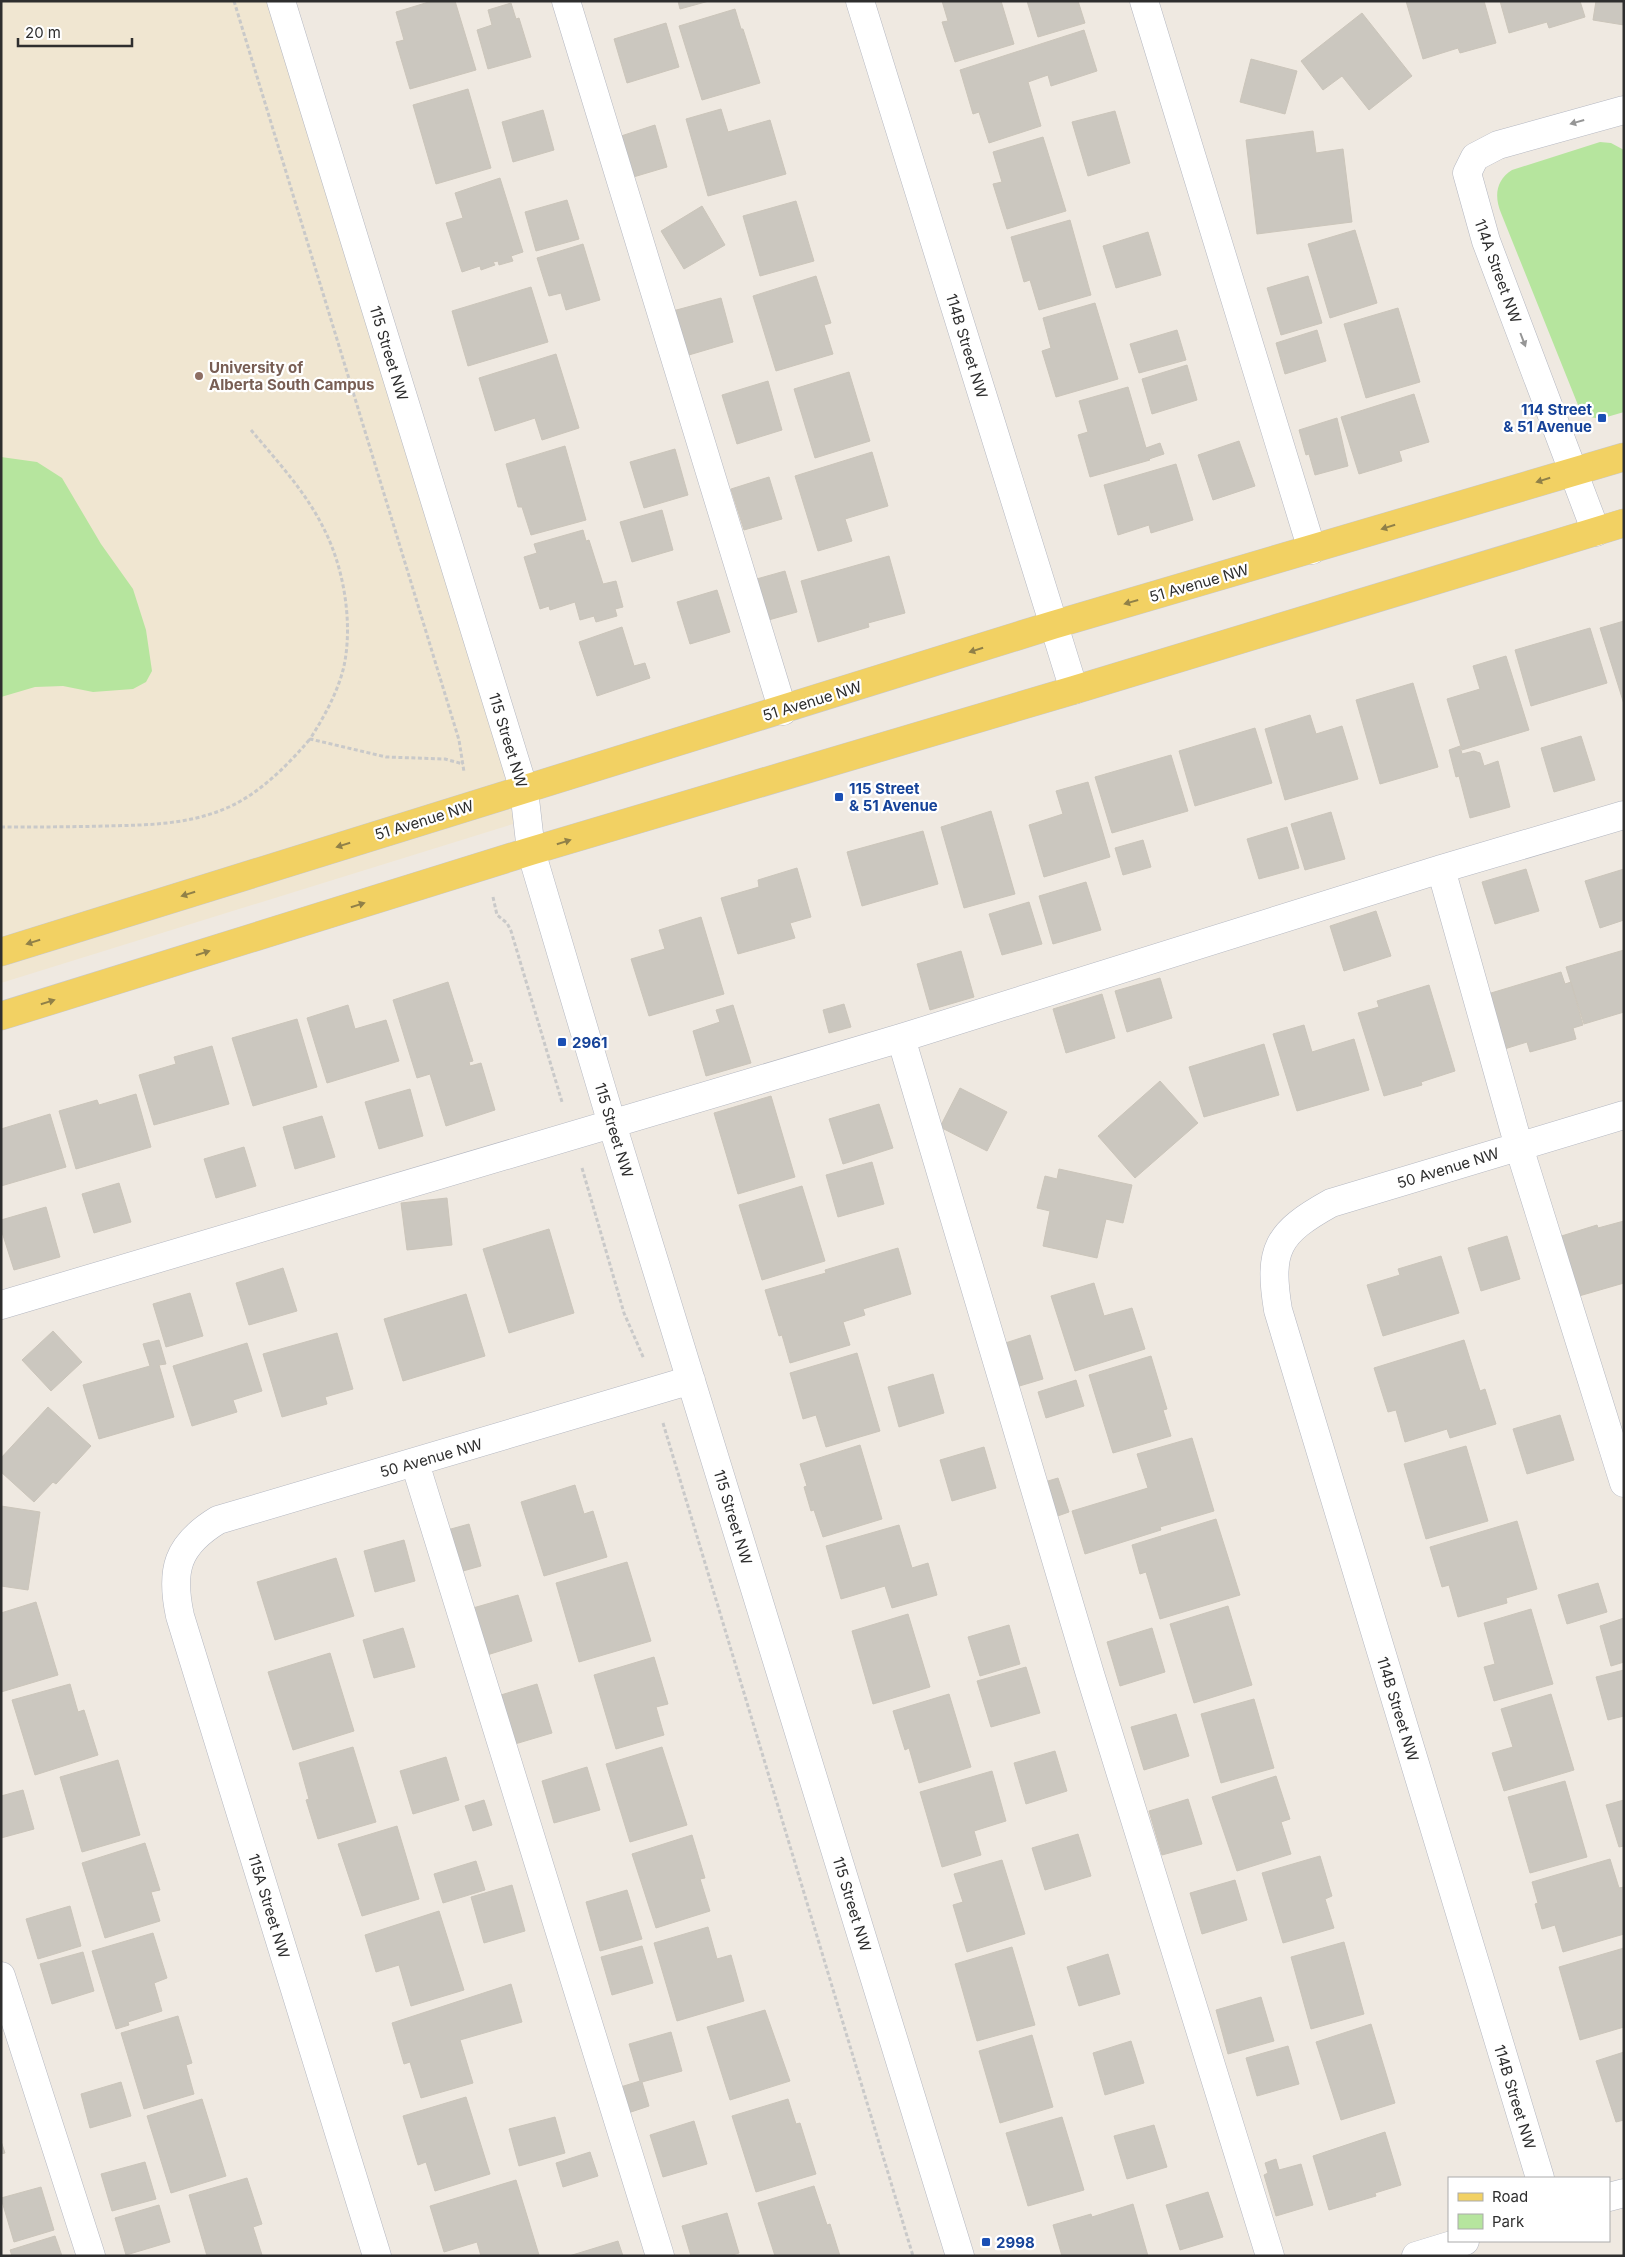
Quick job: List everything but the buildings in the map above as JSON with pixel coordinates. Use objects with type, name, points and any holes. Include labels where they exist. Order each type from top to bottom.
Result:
[{"type":"main road","name":"51 Avenue NW","points":[[1,952],[1053,625],[1624,457]]},
{"type":"main road","points":[[1,1016],[531,851],[1074,690],[1624,523]]},
{"type":"street","name":"115 Street NW","points":[[280,1],[524,790],[531,851],[612,1124],[960,2256]]},
{"type":"street","points":[[566,1],[782,710]]},
{"type":"street","name":"114B Street NW","points":[[860,1],[1074,690]]},
{"type":"street","points":[[1144,1],[1312,550]]},
{"type":"street","name":"114A Street NW","points":[[1596,532],[1486,241],[1467,173],[1475,158],[1498,145],[1624,110]]},
{"type":"street","points":[[1,1305],[901,1038],[1440,869],[1624,815]]},
{"type":"street","points":[[1440,869],[1519,1147],[1614,1418],[1624,1484]]},
{"type":"street","points":[[901,1038],[1090,1674],[1270,2256]]},
{"type":"street","name":"50 Avenue NW","points":[[1282,1239],[1293,1226],[1331,1203],[1624,1115]]},
{"type":"street","name":"114B Street NW","points":[[1282,1239],[1275,1260],[1273,1280],[1278,1310],[1540,2177]]},
{"type":"street","name":"50 Avenue NW","points":[[182,1554],[192,1540],[205,1528],[218,1520],[691,1380]]},
{"type":"street","points":[[415,1463],[660,2256]]},
{"type":"street","name":"115A Street NW","points":[[182,1554],[176,1573],[175,1592],[180,1616],[378,2256]]},
{"type":"street","points":[[1,1976],[91,2256]]},
{"type":"street","points":[[1610,2197],[1624,2193]]},
{"type":"street","points":[[1416,2256],[1462,2242]]},
{"type":"path","points":[[234,1],[459,740],[462,764],[445,759],[386,757],[310,739]]},
{"type":"path","points":[[1,828],[162,824],[200,817],[229,807],[249,795],[293,759],[310,739],[327,712],[344,667],[348,624],[339,570],[324,529],[315,514],[252,430]]},
{"type":"path","points":[[665,1427],[913,2256]]},
{"type":"shaded area","name":"University of Alberta South Campus","points":[[1,1],[282,1],[526,820],[1,983]]},
{"type":"green space","points":[[1600,142],[1611,143],[1624,150],[1624,412],[1600,419],[1582,415],[1501,213],[1497,195],[1503,179],[1512,170]]},
{"type":"green space","points":[[1,457],[37,462],[62,478],[101,544],[133,589],[146,630],[152,671],[146,682],[133,689],[93,692],[63,686],[35,687],[1,697]]},
{"type":"place","name":"University of Alberta South Campus","points":[[199,376]]},
{"type":"place","name":"114 Street & 51 Avenue","points":[[1602,418]]},
{"type":"place","name":"115 Street & 51 Avenue","points":[[839,797]]},
{"type":"place","name":"2961","points":[[562,1042]]},
{"type":"place","name":"2998","points":[[986,2242]]}]
